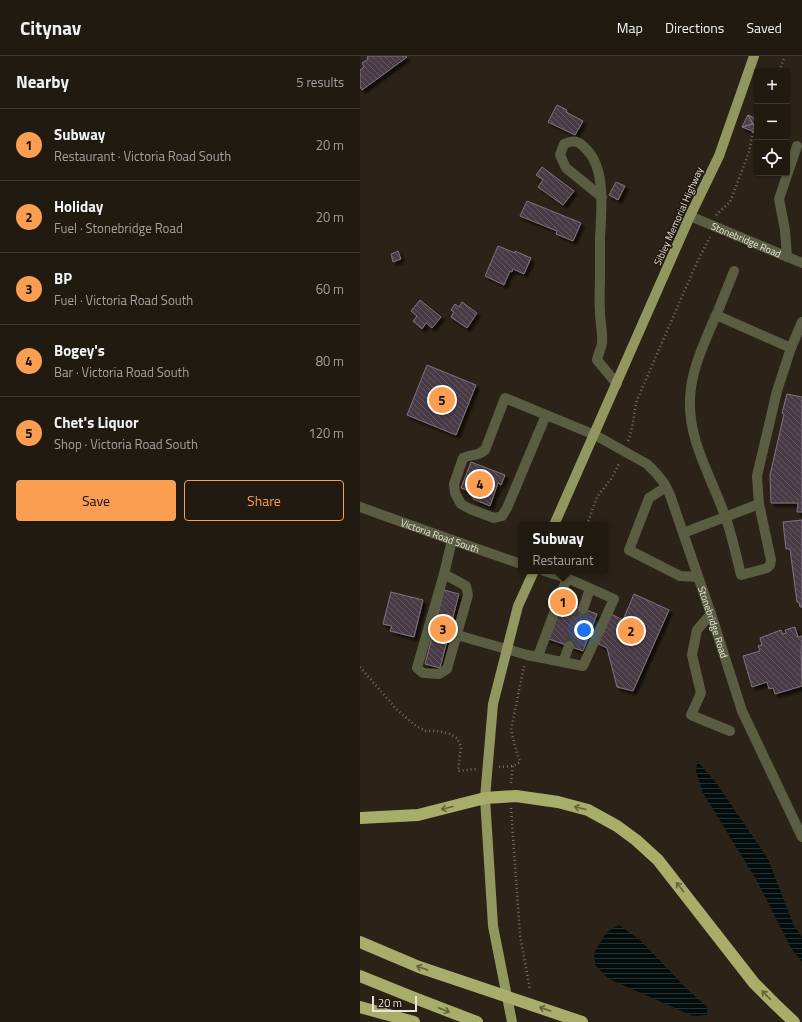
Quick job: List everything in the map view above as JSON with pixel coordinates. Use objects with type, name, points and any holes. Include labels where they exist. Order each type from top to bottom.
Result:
[{"type":"highway","points":[[360,818],[418,815],[485,798],[516,796],[558,802],[588,810],[617,826],[636,840],[658,860],[754,983],[794,1022]]},
{"type":"highway","points":[[360,942],[419,967],[582,1022]]},
{"type":"highway","points":[[360,976],[477,1022]]},
{"type":"highway","points":[[360,1008],[414,1022]]},
{"type":"main road","name":"Sibley Memorial Highway","points":[[555,522],[595,435],[690,216],[719,156],[754,56]]},
{"type":"main road","points":[[512,1022],[493,926],[485,798],[493,704],[518,606],[533,574]]},
{"type":"street","points":[[602,197],[566,168],[560,155],[564,144],[571,141],[578,142],[592,154],[599,172],[602,197],[600,237],[600,312],[602,342],[597,360],[617,384]]},
{"type":"street","points":[[787,257],[785,230],[779,199],[797,146]]},
{"type":"street","name":"Stonebridge Road","points":[[690,216],[802,264]]},
{"type":"street","points":[[734,271],[699,357],[694,374],[690,399],[692,428],[704,464],[726,516],[741,575],[767,568],[770,565],[771,560],[759,504],[757,476],[777,391],[791,348],[802,322]]},
{"type":"street","points":[[716,316],[791,348]]},
{"type":"street","name":"Stonebridge Road","points":[[546,415],[507,508],[502,516],[494,518],[470,510],[461,504],[455,493],[454,484],[463,458],[468,455],[474,456],[480,454],[485,450],[505,398],[595,435],[647,464],[656,473],[670,494],[742,711],[802,836]]},
{"type":"street","points":[[666,487],[649,498],[630,550],[680,576],[698,577]]},
{"type":"street","points":[[683,533],[759,504]]},
{"type":"street","name":"Victoria Road South","points":[[360,507],[518,563]]},
{"type":"street","points":[[444,574],[466,586],[468,595],[446,669],[439,674],[423,672],[417,668],[444,574],[452,540]]},
{"type":"street","points":[[457,635],[527,655],[583,666],[614,599],[567,578],[554,574]]},
{"type":"street","points":[[538,656],[567,578]]},
{"type":"street","points":[[583,609],[590,589]]},
{"type":"street","points":[[711,614],[697,630],[692,655],[701,693],[691,715],[730,731]]},
{"type":"street","points":[[563,662],[570,646]]},
{"type":"path","points":[[780,68],[785,56]]},
{"type":"path","points":[[588,522],[597,497],[612,479],[624,452],[632,432],[634,410],[637,400],[698,260],[714,231],[715,217],[718,212],[730,202],[749,152],[754,126]]},
{"type":"path","points":[[513,766],[520,762],[511,730],[527,655]]},
{"type":"path","points":[[360,667],[398,711],[416,726],[426,731],[448,733],[457,738],[461,746],[458,771],[488,768]]},
{"type":"path","points":[[511,813],[520,935],[530,993]]},
{"type":"shaded area","points":[[697,761],[715,781],[768,859],[794,926],[802,937],[802,962],[791,948],[757,881],[703,793],[696,772]]},
{"type":"shaded area","points":[[619,925],[640,940],[687,989],[707,1007],[707,1015],[693,1016],[609,979],[595,965],[594,953],[606,933]]},
{"type":"building","points":[[367,57],[407,57],[362,90],[360,87],[360,70],[364,67],[362,63],[368,59]]},
{"type":"building","points":[[557,105],[567,110],[566,112],[583,121],[575,135],[548,122]]},
{"type":"building","points":[[748,115],[754,118],[753,124]]},
{"type":"building","points":[[748,115],[753,124],[742,127]]},
{"type":"building","points":[[753,124],[754,132],[742,127]]},
{"type":"building","points":[[542,167],[574,191],[563,205],[538,187],[543,180],[536,175]]},
{"type":"building","points":[[616,182],[625,186],[618,200],[609,195]]},
{"type":"building","points":[[527,201],[581,223],[573,241],[556,234],[557,231],[520,216]]},
{"type":"building","points":[[498,246],[531,258],[524,274],[513,269],[512,272],[510,271],[504,285],[485,276]]},
{"type":"building","points":[[398,251],[401,259],[393,262],[391,254]]},
{"type":"building","points":[[420,300],[441,317],[432,328],[426,323],[422,329],[413,321],[417,316],[411,311]]},
{"type":"building","points":[[462,302],[477,313],[467,328],[451,317],[454,312],[451,310],[455,304],[459,307]]},
{"type":"building","points":[[427,365],[476,385],[456,435],[407,415]]},
{"type":"building","points":[[787,394],[802,397],[802,512],[797,512],[798,503],[771,503],[770,475]]},
{"type":"building","points":[[471,462],[505,475],[501,485],[498,483],[490,506],[473,499],[475,493],[461,488]]},
{"type":"building","points":[[802,520],[802,607],[800,607],[799,602],[797,602],[790,549],[786,549],[783,522]]},
{"type":"building","points":[[444,590],[459,594],[450,628],[455,630],[454,634],[449,633],[440,668],[425,664]]},
{"type":"building","points":[[391,592],[423,600],[414,637],[390,631],[392,626],[383,624]]},
{"type":"building","points":[[634,594],[669,610],[633,691],[617,687],[607,648],[597,643],[611,614],[623,620]]},
{"type":"building","points":[[559,601],[597,614],[583,651],[546,638]]},
{"type":"building","points":[[795,627],[798,637],[802,636],[802,686],[775,694],[773,688],[769,689],[767,682],[752,687],[743,656],[760,651],[758,646],[762,645],[760,638],[781,630],[783,634],[786,633],[785,630]]},
{"type":"tunnel","points":[[569,646],[583,609]]},
{"type":"place","name":"Chet's Liquor","points":[[442,400]]},
{"type":"place","name":"Bogey's","points":[[480,484]]},
{"type":"place","name":"Subway","points":[[563,602]]},
{"type":"place","name":"BP","points":[[443,629]]},
{"type":"place","name":"Holiday","points":[[631,631]]}]
